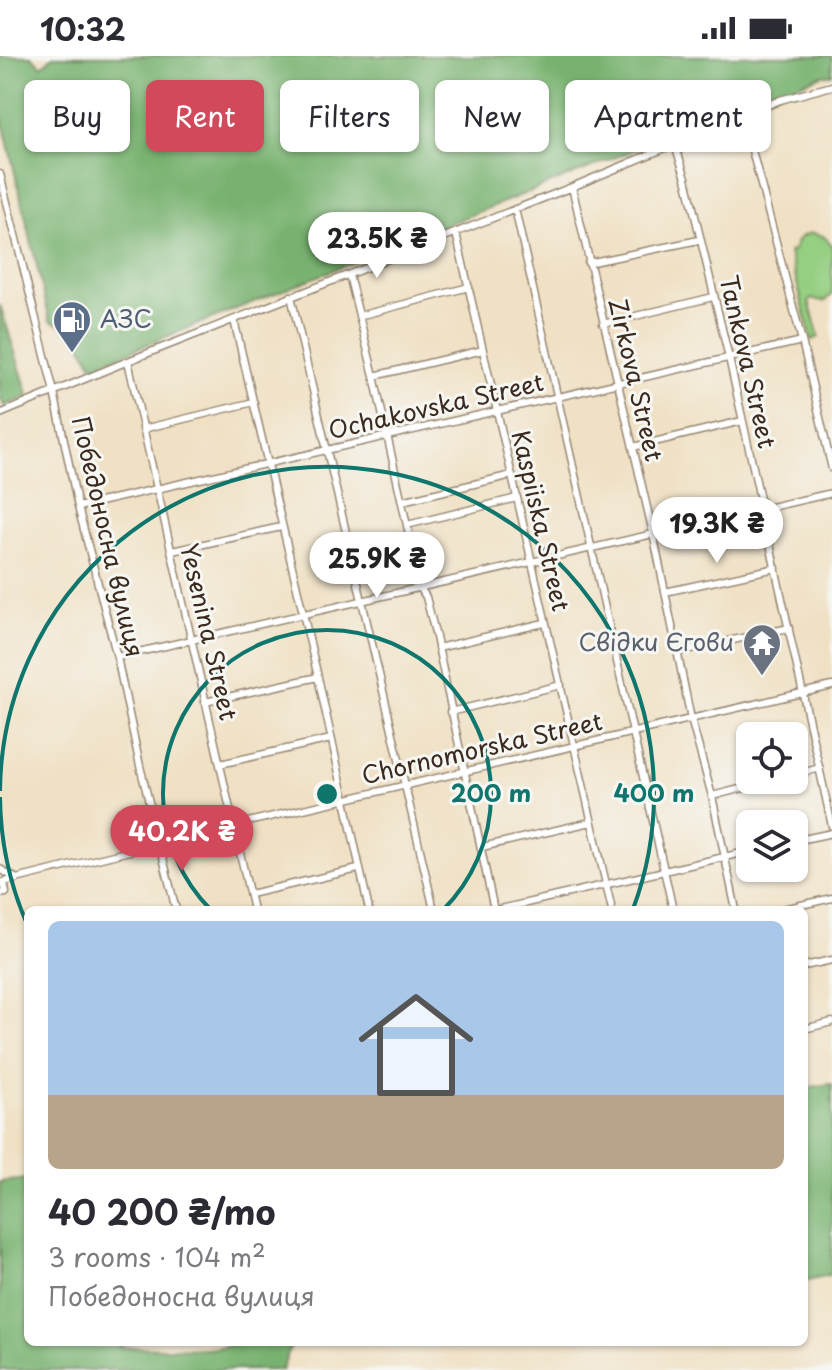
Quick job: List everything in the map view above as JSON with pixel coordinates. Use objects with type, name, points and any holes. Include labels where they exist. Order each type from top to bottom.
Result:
[{"type":"street","points":[[771,104],[832,86]]},
{"type":"street","points":[[0,414],[572,187],[651,152]]},
{"type":"street","name":"Tankova Street","points":[[677,152],[729,358],[832,826]]},
{"type":"street","points":[[752,152],[832,469]]},
{"type":"street","name":"Победоносна вулиця","points":[[0,174],[175,906]]},
{"type":"street","name":"Zirkova Street","points":[[572,187],[653,533],[691,719],[712,796],[735,906]]},
{"type":"street","points":[[515,209],[672,906]]},
{"type":"street","name":"Kaspiiska Street","points":[[456,233],[611,906]]},
{"type":"street","points":[[588,263],[699,240]]},
{"type":"street","points":[[349,275],[421,589],[426,597],[438,648],[494,906]]},
{"type":"street","points":[[359,316],[469,287]]},
{"type":"street","points":[[291,296],[433,906]]},
{"type":"street","points":[[603,324],[713,297]]},
{"type":"street","points":[[234,320],[368,906]]},
{"type":"street","name":"Ochakovska Street","points":[[78,507],[802,341]]},
{"type":"street","points":[[374,376],[483,350]]},
{"type":"street","name":"Yesenina Street","points":[[128,361],[252,906]]},
{"type":"street","points":[[143,429],[254,402]]},
{"type":"street","points":[[633,447],[742,421]]},
{"type":"street","points":[[402,501],[512,475]]},
{"type":"street","points":[[117,657],[832,493]]},
{"type":"street","points":[[407,525],[517,498]]},
{"type":"street","points":[[172,551],[281,527]]},
{"type":"street","points":[[665,592],[776,568]]},
{"type":"street","points":[[438,648],[544,623]]},
{"type":"street","points":[[677,652],[789,628]]},
{"type":"street","points":[[205,702],[318,677]]},
{"type":"street","points":[[450,712],[561,685]]},
{"type":"street","name":"Chornomorska Street","points":[[2,883],[235,825],[832,686]]},
{"type":"street","points":[[220,764],[331,739]]},
{"type":"street","points":[[808,771],[820,768]]},
{"type":"street","points":[[712,796],[736,790]]},
{"type":"street","points":[[482,847],[591,822]]},
{"type":"street","points":[[808,838],[832,833]]},
{"type":"street","points":[[513,906],[736,854]]},
{"type":"street","points":[[0,869],[17,879]]},
{"type":"street","points":[[250,894],[358,869]]},
{"type":"street","points":[[0,894],[6,893],[2,883]]},
{"type":"street","points":[[797,906],[832,898]]},
{"type":"street","points":[[808,965],[832,960]]},
{"type":"street","points":[[808,1028],[832,1022]]},
{"type":"green space","points":[[0,56],[31,56],[42,66],[53,56],[832,56],[832,75],[822,75],[771,95],[771,80],[565,80],[565,152],[629,152],[93,366],[71,333],[50,321],[0,110]]},
{"type":"green space","points":[[812,233],[823,236],[832,245],[832,295],[825,301],[811,299],[809,302],[819,337],[812,340],[789,252],[794,250],[800,238]]},
{"type":"green space","points":[[0,305],[29,397],[4,406],[0,396]]},
{"type":"green space","points":[[832,1084],[832,1274],[808,1280],[808,1087]]},
{"type":"green space","points":[[24,1179],[24,1346],[207,1349],[291,1346],[282,1370],[0,1370],[0,1182]]},
{"type":"place","name":"АЗС","points":[[72,354]]},
{"type":"place","name":"Свідки Єгови","points":[[762,677]]}]
